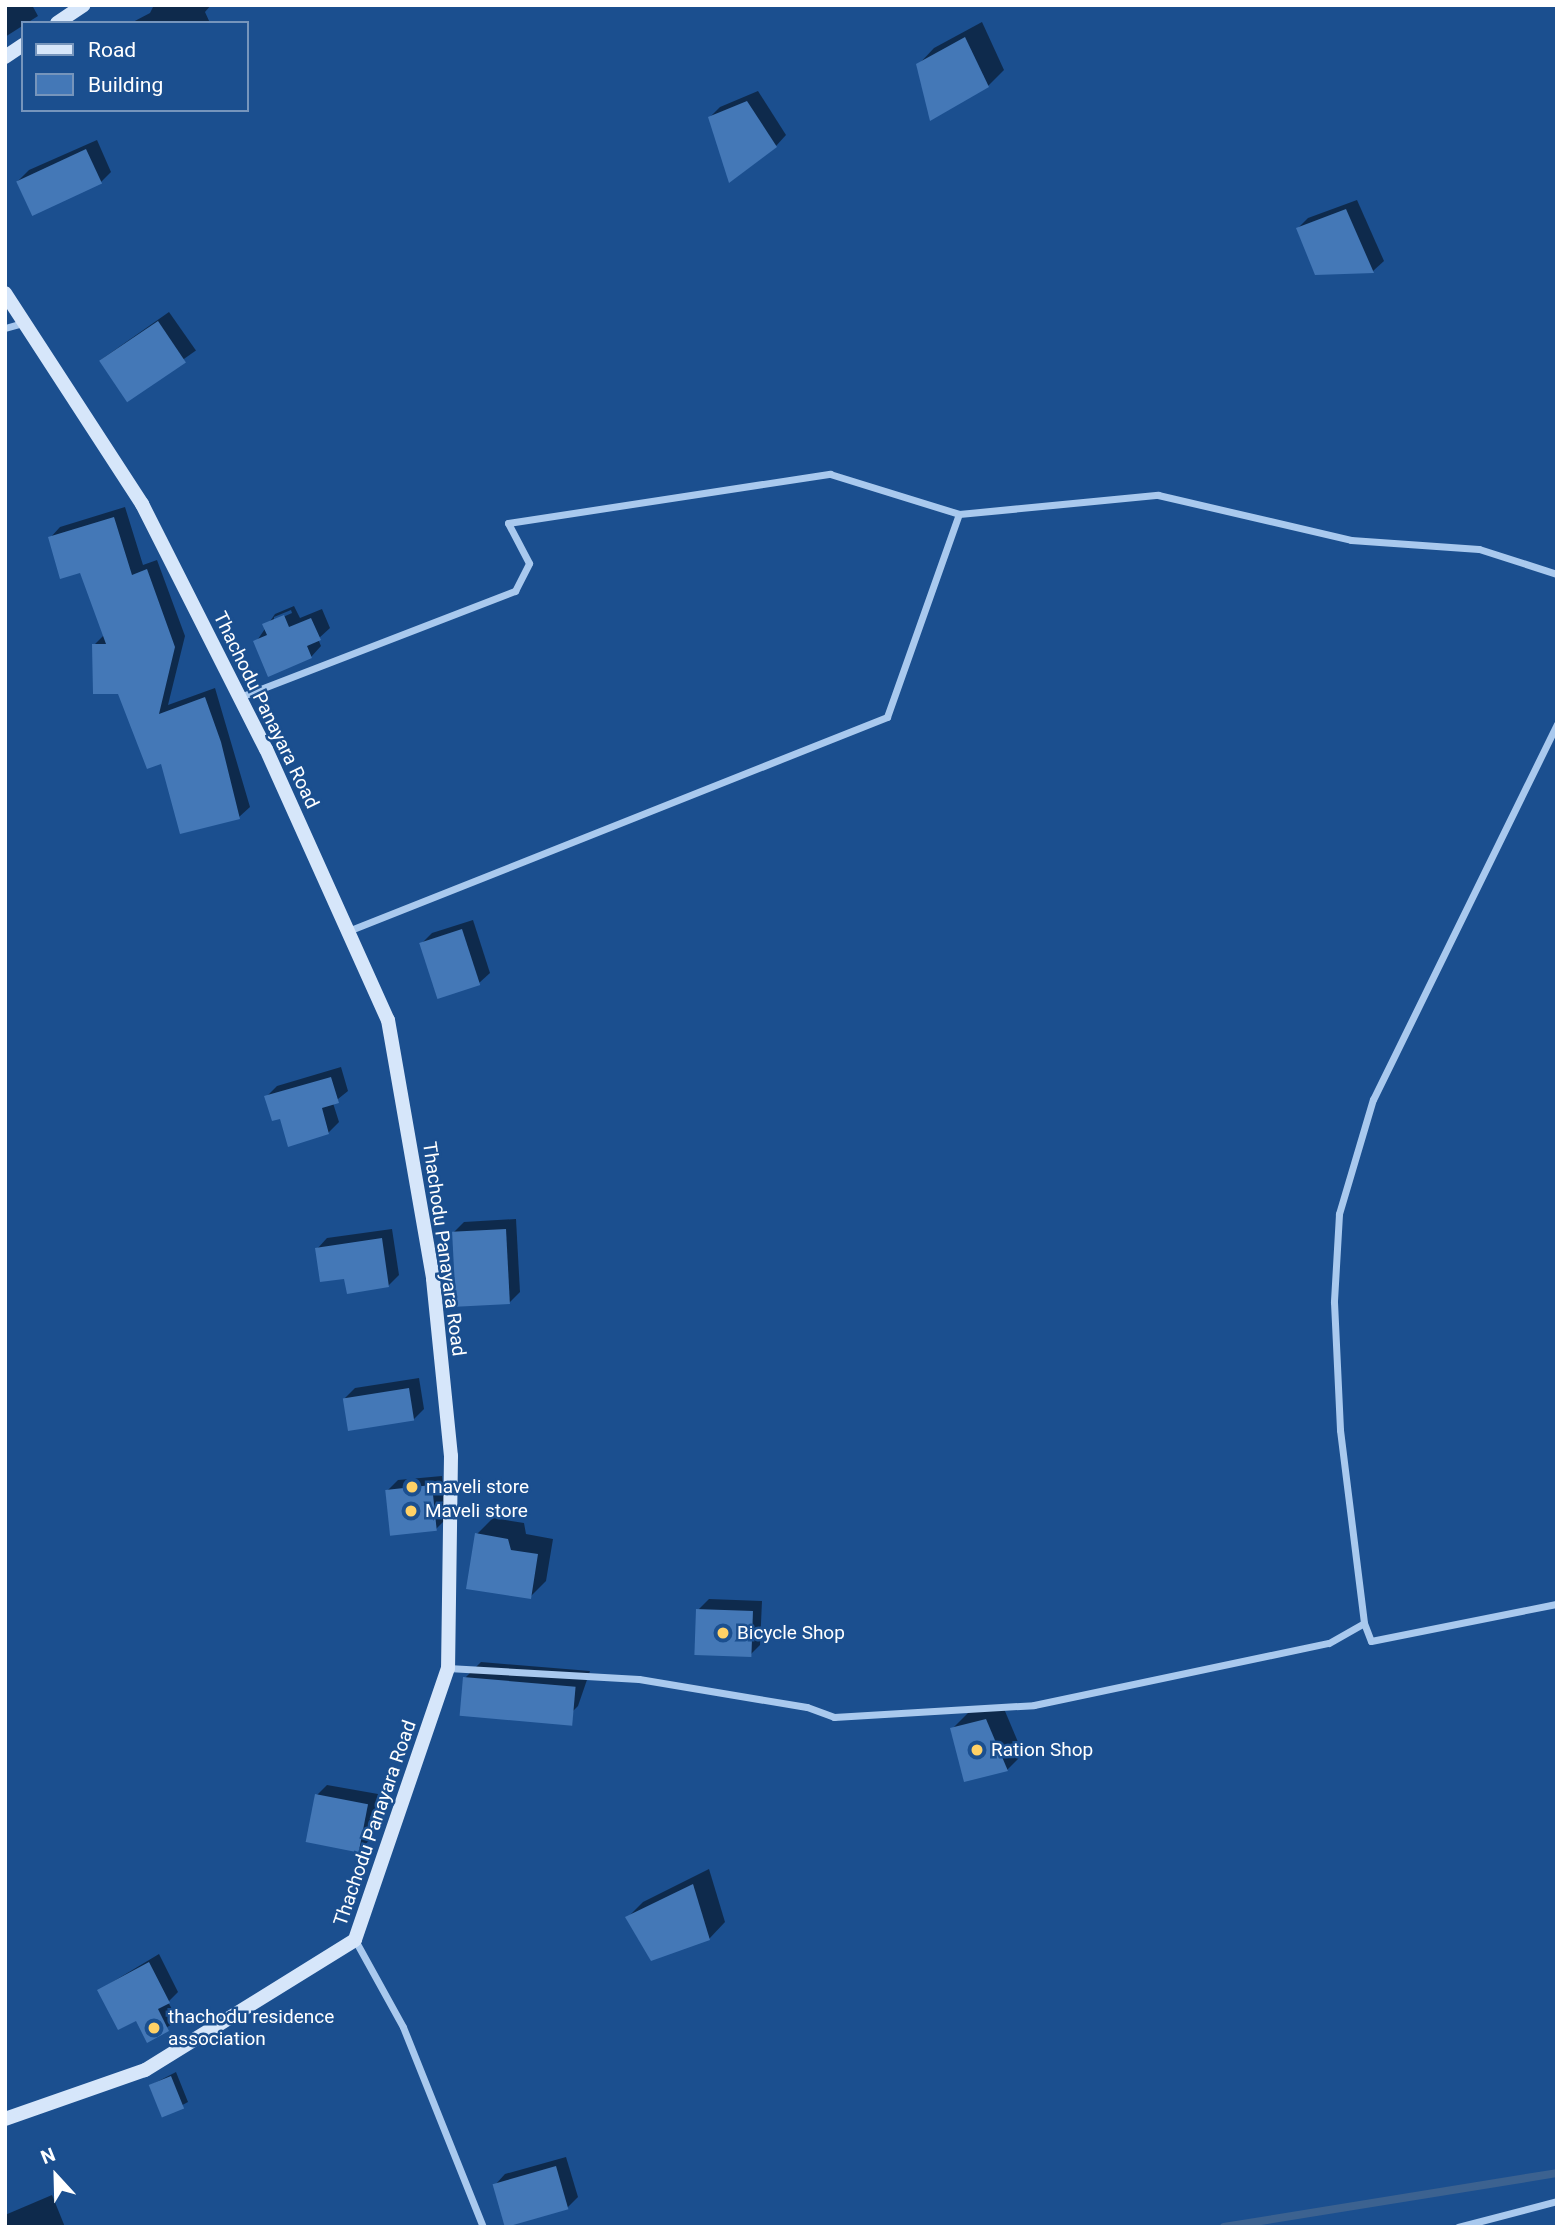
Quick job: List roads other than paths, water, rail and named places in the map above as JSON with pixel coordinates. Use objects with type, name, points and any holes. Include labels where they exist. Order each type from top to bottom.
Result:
[{"type":"main road","points":[[60,21],[84,5]]},
{"type":"main road","points":[[5,57],[21,46]]},
{"type":"main road","name":"Thachodu Panayara Road","points":[[5,293],[142,504],[240,697],[388,1020],[433,1279],[451,1456],[448,1668],[355,1940],[145,2070],[5,2119]]},
{"type":"street","points":[[5,328],[22,323]]},
{"type":"street","points":[[240,697],[515,591],[529,563],[508,523],[830,474],[959,513],[1158,495],[1351,540],[1479,550],[1557,574]]},
{"type":"street","points":[[348,931],[887,717],[959,513]]},
{"type":"street","points":[[1557,724],[1553,744],[1373,1099],[1339,1214],[1334,1303],[1340,1430],[1364,1623],[1371,1641],[1557,1604]]},
{"type":"street","points":[[448,1668],[639,1679],[807,1707],[834,1717],[1034,1705],[1329,1643],[1364,1623]]},
{"type":"street","points":[[355,1940],[403,2027],[483,2227]]},
{"type":"street","points":[[1458,2227],[1557,2201]]},
{"type":"waterway","points":[[1224,2227],[1557,2173]]},
{"type":"place","name":"maveli store","points":[[412,1487]]},
{"type":"place","name":"Maveli store","points":[[411,1511]]},
{"type":"place","name":"Bicycle Shop","points":[[723,1633]]},
{"type":"place","name":"Ration Shop","points":[[977,1750]]},
{"type":"place","name":"thachodu residence association","points":[[154,2028]]}]
